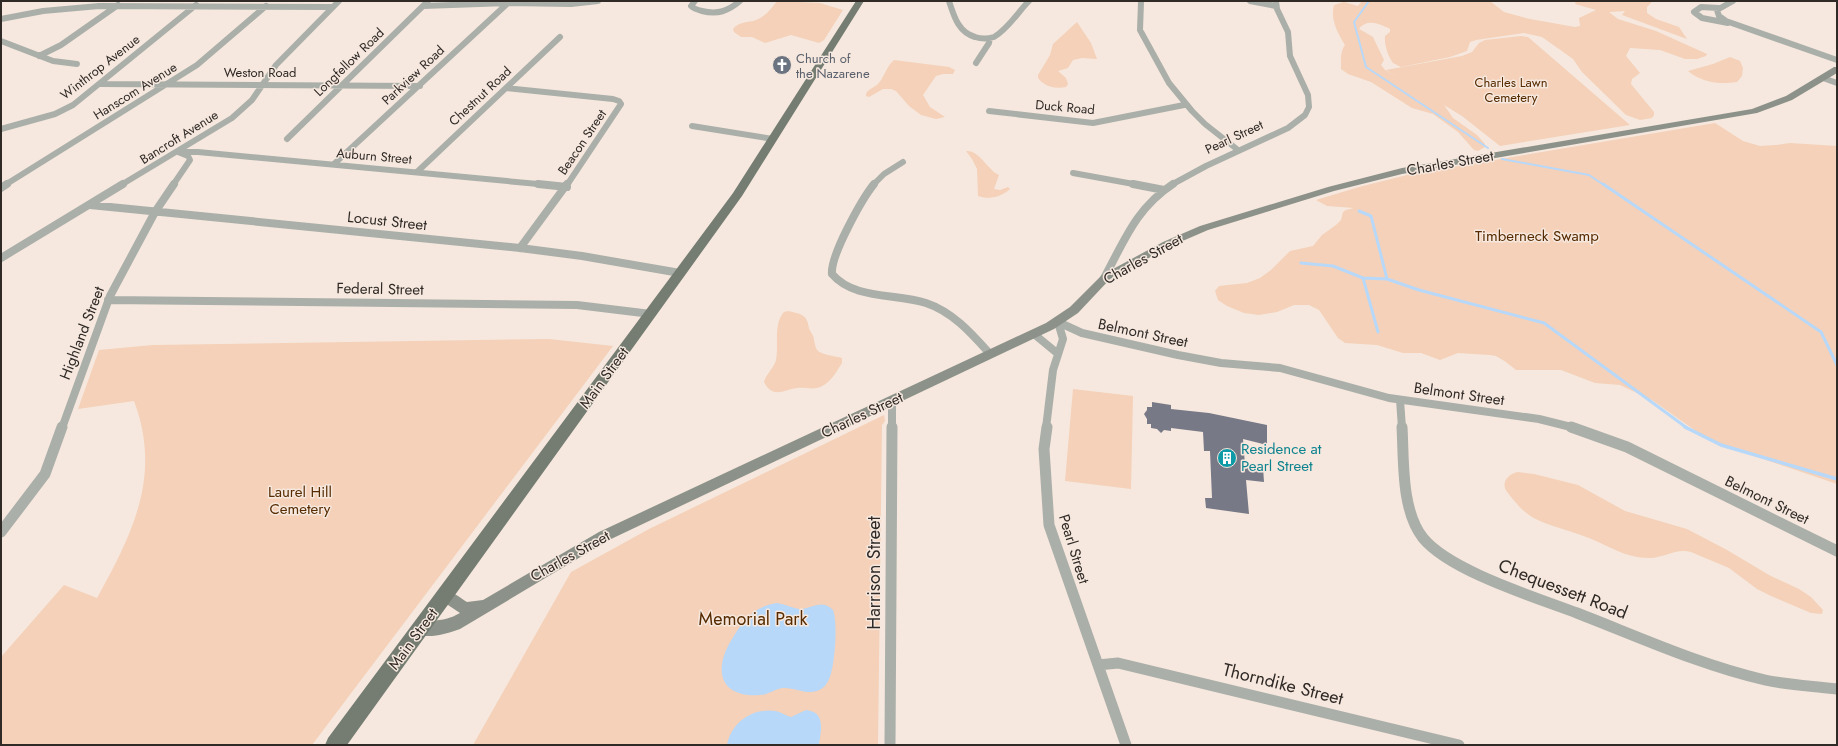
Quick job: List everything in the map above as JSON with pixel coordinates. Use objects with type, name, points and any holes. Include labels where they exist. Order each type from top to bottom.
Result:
[{"type":"main road","name":"Main Street","points":[[335,745],[738,194],[860,1]]},
{"type":"street","points":[[39,56],[61,45],[124,1]]},
{"type":"street","name":"Winthrop Avenue","points":[[1,129],[63,111],[100,84],[202,1]]},
{"type":"street","name":"Hanscom Avenue","points":[[1,188],[169,84],[210,56],[272,1]]},
{"type":"street","name":"Bancroft Avenue","points":[[1,258],[178,152],[238,114],[252,100],[276,65],[339,1]]},
{"type":"street","points":[[426,4],[571,4],[598,1]]},
{"type":"street","points":[[695,1],[691,5],[692,8],[722,13],[728,12],[740,1]]},
{"type":"street","points":[[949,1],[957,23],[963,31],[975,37],[990,38],[997,35],[1029,1]]},
{"type":"street","points":[[1250,1],[1276,3]]},
{"type":"street","points":[[1733,1],[1719,8],[1701,7],[1694,12],[1704,19],[1730,23],[1837,60]]},
{"type":"street","points":[[1140,2],[1141,8],[1138,20],[1140,30],[1169,85],[1184,104],[1208,128],[1238,150]]},
{"type":"street","name":"Parkview Road","points":[[334,164],[508,3]]},
{"type":"street","name":"Pearl Street","points":[[1102,280],[1135,220],[1164,190],[1194,172],[1238,150],[1289,128],[1304,116],[1309,108],[1306,90],[1289,55],[1288,31],[1276,3]]},
{"type":"street","name":"Longfellow Road","points":[[287,139],[426,4]]},
{"type":"street","points":[[1,19],[69,8],[116,6],[333,7]]},
{"type":"street","points":[[1719,8],[1717,11],[1719,16],[1730,23]]},
{"type":"street","name":"Chestnut Road","points":[[417,172],[560,37]]},
{"type":"street","points":[[976,63],[989,43],[990,38]]},
{"type":"street","points":[[1,41],[57,62],[77,64]]},
{"type":"street","name":"Charles Street","points":[[420,629],[440,628],[454,624],[604,536],[1058,322],[1077,308],[1102,280],[1158,248],[1188,234],[1354,182],[1442,164],[1754,110],[1783,101],[1837,69]]},
{"type":"street","points":[[1823,78],[1837,83]]},
{"type":"street","name":"Weston Road","points":[[100,84],[342,84],[420,86]]},
{"type":"street","name":"Beacon Street","points":[[506,88],[613,99],[621,102],[620,107],[566,186],[520,248]]},
{"type":"street","name":"Duck Road","points":[[989,111],[1093,123],[1184,104]]},
{"type":"street","points":[[692,126],[773,139]]},
{"type":"street","name":"Auburn Street","points":[[178,152],[198,152],[566,186]]},
{"type":"street","name":"Highland Street","points":[[1,532],[45,474],[108,300],[155,212],[190,160],[188,156],[178,152]]},
{"type":"street","points":[[903,162],[880,176],[866,194],[834,260],[831,269],[833,275],[840,282],[856,289],[919,301],[942,310],[957,320],[990,354]]},
{"type":"street","points":[[1073,173],[1164,190]]},
{"type":"street","name":"Locust Street","points":[[90,205],[520,248],[596,258],[680,273]]},
{"type":"street","name":"Federal Street","points":[[108,300],[577,305],[612,308],[651,314]]},
{"type":"street","name":"Pearl Street","points":[[1058,322],[1063,339],[1053,366],[1044,449],[1048,517],[1058,556],[1126,745]]},
{"type":"street","name":"Belmont Street","points":[[1058,322],[1082,333],[1124,343],[1221,363],[1264,366],[1292,371],[1400,400],[1539,419],[1591,432],[1642,454],[1837,551]]},
{"type":"street","points":[[1034,334],[1057,353]]},
{"type":"street","name":"Chequessett Road","points":[[1400,400],[1410,516],[1423,538],[1445,558],[1481,576],[1708,664],[1766,680],[1837,689]]},
{"type":"street","name":"Harrison Street","points":[[890,745],[892,401]]},
{"type":"street","name":"Charles Street","points":[[444,595],[464,608],[477,610]]},
{"type":"street","name":"Thorndike Street","points":[[1098,665],[1118,663],[1459,745]]},
{"type":"green space","points":[[777,1],[820,3],[843,10],[824,40],[819,43],[791,35],[765,43],[752,37],[741,37],[734,32],[733,29],[735,26],[756,20],[765,15]]},
{"type":"green space","name":"Charles Lawn Cemetery","points":[[1362,1],[1490,1],[1504,12],[1530,19],[1575,27],[1580,26],[1579,18],[1596,10],[1575,4],[1576,1],[1653,1],[1647,7],[1647,13],[1656,19],[1679,27],[1687,39],[1622,15],[1625,11],[1609,12],[1618,19],[1656,31],[1707,54],[1706,56],[1697,59],[1685,59],[1660,50],[1630,48],[1626,56],[1640,73],[1632,79],[1631,84],[1654,112],[1652,118],[1640,120],[1626,115],[1582,72],[1573,59],[1542,37],[1524,33],[1476,40],[1470,42],[1467,51],[1450,57],[1401,67],[1393,63],[1387,50],[1385,36],[1390,32],[1390,29],[1374,23],[1362,26],[1359,29],[1373,37],[1384,60],[1381,65],[1385,70],[1394,75],[1386,70],[1462,56],[1472,52],[1479,43],[1485,40],[1521,36],[1528,37],[1630,125],[1500,146],[1462,116],[1444,105],[1453,118],[1477,135],[1485,144],[1485,147],[1478,151],[1474,150],[1458,132],[1433,114],[1412,108],[1371,82],[1348,74],[1341,69],[1342,53],[1345,45],[1337,31],[1334,21],[1334,5],[1344,2],[1358,6]]},
{"type":"green space","points":[[1077,22],[1091,43],[1097,59],[1082,58],[1073,60],[1068,68],[1058,71],[1066,78],[1068,84],[1066,87],[1058,88],[1047,85],[1038,78],[1038,75],[1050,55],[1053,44]]},
{"type":"green space","points":[[1730,57],[1740,61],[1743,68],[1742,76],[1737,82],[1711,82],[1699,78],[1688,71],[1713,64]]},
{"type":"green space","points":[[894,60],[949,67],[955,70],[953,74],[936,76],[923,95],[930,107],[945,117],[936,119],[921,115],[909,106],[896,91],[891,89],[883,89],[869,97],[866,96],[868,91],[880,82]]},
{"type":"green space","name":"Timberneck Swamp","points":[[1715,123],[1743,141],[1760,146],[1790,143],[1837,146],[1837,484],[1710,441],[1652,400],[1620,385],[1595,383],[1561,370],[1516,370],[1496,356],[1490,355],[1458,353],[1440,360],[1421,353],[1403,353],[1377,345],[1345,343],[1338,338],[1319,310],[1309,305],[1294,305],[1277,312],[1259,315],[1244,313],[1227,306],[1218,300],[1215,291],[1219,286],[1247,283],[1260,278],[1271,270],[1290,251],[1313,246],[1322,235],[1341,220],[1343,212],[1354,208],[1327,206],[1316,200],[1411,174]]},
{"type":"green space","points":[[966,151],[970,151],[980,157],[993,171],[999,175],[994,189],[1000,190],[1008,187],[1010,189],[995,197],[986,198],[978,196],[977,169]]},
{"type":"green space","points":[[788,311],[803,315],[805,317],[818,351],[842,358],[842,363],[834,375],[821,387],[797,388],[775,392],[767,387],[764,382],[776,360],[777,329],[779,322],[784,312]]},
{"type":"green space","name":"Laurel Hill Cemetery","points":[[549,339],[613,346],[312,745],[1,745],[1,657],[64,585],[97,598],[122,550],[140,503],[144,479],[145,454],[142,428],[134,401],[78,409],[99,350],[153,345]]},
{"type":"green space","points":[[1073,389],[1133,396],[1131,489],[1065,481]]},
{"type":"green space","name":"Memorial Park","points":[[884,415],[885,421],[882,425],[878,745],[473,745],[571,572],[649,529]]},
{"type":"green space","points":[[1518,472],[1534,474],[1578,485],[1625,511],[1687,529],[1727,550],[1769,575],[1799,589],[1811,597],[1823,610],[1822,614],[1811,613],[1771,596],[1757,589],[1729,568],[1691,552],[1680,551],[1655,558],[1632,556],[1579,534],[1538,520],[1528,515],[1513,500],[1506,490],[1505,483],[1508,477]]},
{"type":"water","points":[[777,603],[799,609],[821,604],[833,610],[835,616],[835,644],[833,665],[828,681],[825,686],[814,692],[783,688],[760,695],[746,695],[736,692],[728,687],[722,671],[726,650],[745,620],[750,615],[755,611]]},
{"type":"water","points":[[767,710],[776,711],[791,717],[806,710],[817,714],[821,723],[819,745],[727,745],[733,730],[744,718],[751,714]]},
{"type":"building","name":"Residence at Pearl Street","points":[[1152,402],[1171,405],[1171,409],[1209,413],[1267,425],[1267,445],[1243,439],[1245,465],[1263,467],[1264,482],[1246,480],[1249,514],[1206,508],[1205,498],[1212,498],[1210,451],[1204,451],[1203,432],[1171,428],[1171,431],[1164,430],[1161,433],[1157,429],[1151,428],[1151,424],[1147,424],[1147,419],[1144,414],[1147,407],[1152,407]]},
{"type":"waterway","points":[[1369,1],[1354,22],[1366,67],[1488,148]]},
{"type":"waterway","points":[[1502,159],[1589,175],[1604,185]]},
{"type":"waterway","points":[[1603,184],[1821,332],[1837,365]]},
{"type":"waterway","points":[[1359,211],[1371,216],[1387,279]]},
{"type":"waterway","points":[[1301,263],[1333,266],[1363,278]]},
{"type":"waterway","points":[[1363,278],[1387,279]]},
{"type":"waterway","points":[[1363,278],[1378,332]]},
{"type":"waterway","points":[[1387,279],[1419,290],[1544,323],[1687,428]]},
{"type":"waterway","points":[[1687,428],[1721,445],[1837,479]]},
{"type":"place","name":"Church of the Nazarene","points":[[782,65]]},
{"type":"place","name":"Residence at Pearl Street","points":[[1227,458]]}]
